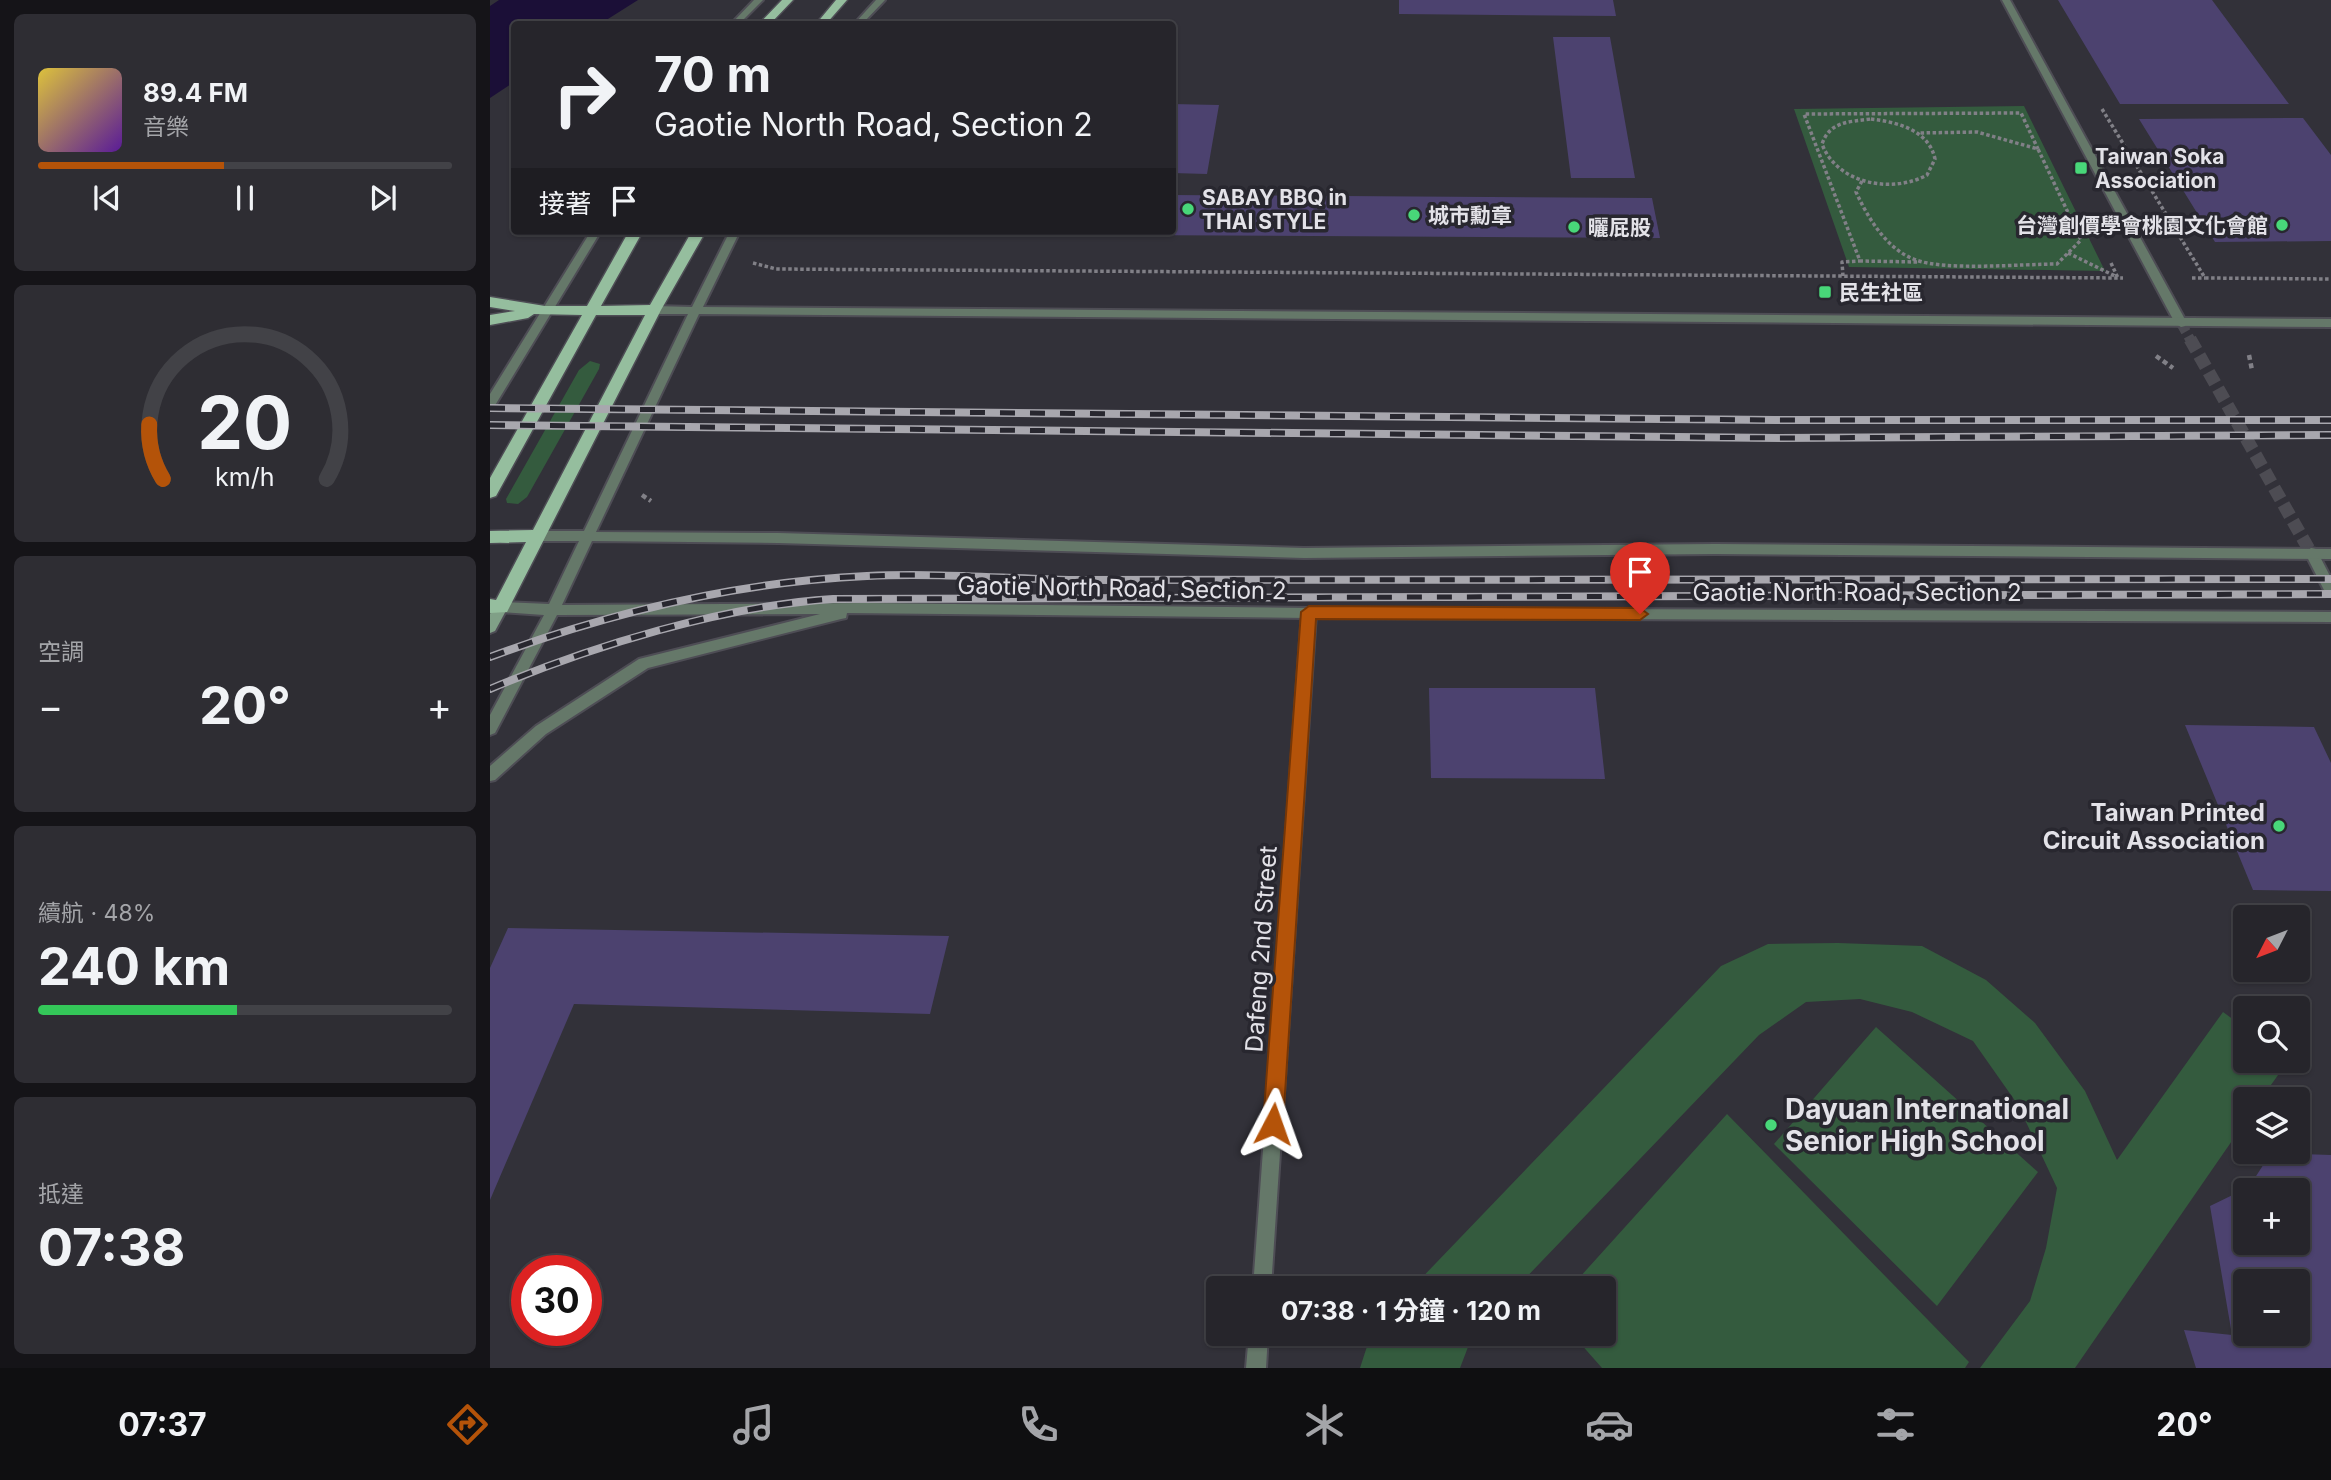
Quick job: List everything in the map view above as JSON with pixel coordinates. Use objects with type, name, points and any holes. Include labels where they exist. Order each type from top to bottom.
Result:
[{"type":"main road","points":[[767,21],[788,0]]},
{"type":"main road","points":[[824,21],[842,0]]},
{"type":"main road","points":[[490,492],[634,235]]},
{"type":"main road","points":[[490,627],[495,606],[536,536],[654,310],[697,235]]},
{"type":"main road","points":[[490,302],[545,310],[654,310]]},
{"type":"main road","points":[[490,320],[545,310]]},
{"type":"main road","points":[[490,537],[536,536]]},
{"type":"street","points":[[738,21],[759,0]]},
{"type":"street","points":[[862,21],[881,0]]},
{"type":"street","points":[[2006,0],[2181,323]]},
{"type":"street","points":[[490,404],[545,310],[593,235]]},
{"type":"street","points":[[490,729],[554,610],[694,311],[734,235]]},
{"type":"street","points":[[654,310],[2331,323]]},
{"type":"street","name":"Gaotie North Road, Section 2","points":[[536,536],[1304,553],[1716,549],[2331,554]]},
{"type":"street","points":[[2311,553],[2331,590]]},
{"type":"street","name":"Gaotie North Road, Section 2","points":[[495,606],[554,610],[866,608],[2331,617]]},
{"type":"street","points":[[490,775],[541,730],[644,663],[866,608]]},
{"type":"street","name":"Dafeng 2nd Street","points":[[1263,1276],[1309,612]]},
{"type":"street","points":[[1256,1368],[1258,1346]]},
{"type":"path","points":[[2099,104],[2205,278],[2331,279]]},
{"type":"path","points":[[1860,261],[1804,114],[2029,111]]},
{"type":"path","points":[[1843,276],[1842,262],[2057,264],[2081,240],[2021,113]]},
{"type":"path","points":[[1853,120],[1890,121],[1918,134],[1932,145],[1937,156],[1936,166],[1929,175],[1916,182],[1900,185],[1862,181],[1844,174],[1830,164],[1823,153],[1821,141],[1826,132],[1837,124],[1853,120]]},
{"type":"path","points":[[1918,134],[1977,132],[2038,149]]},
{"type":"path","points":[[1862,181],[1856,192],[1865,212],[1889,241],[1918,262]]},
{"type":"path","points":[[757,253],[752,264],[776,270],[2118,278],[2068,253]]},
{"type":"path","points":[[2249,355],[2252,370]]},
{"type":"path","points":[[2156,356],[2173,368]]},
{"type":"green space","points":[[2024,106],[2105,271],[1849,267],[1794,109]]},
{"type":"green space","points":[[590,361],[600,364],[599,369],[527,497],[518,504],[507,503],[506,499],[579,370]]},
{"type":"green space","points":[[1768,944],[1922,946],[1986,980],[2035,1023],[2085,1091],[2117,1160],[2223,1012],[2233,1019],[2233,1073],[2279,1073],[2270,1087],[2233,1087],[2233,1139],[2075,1368],[1980,1368],[2030,1301],[2046,1248],[2057,1188],[2018,1105],[1973,1041],[1912,1012],[1860,999],[1806,1002],[1759,1035],[1528,1276],[1424,1276],[1721,966]]},
{"type":"green space","points":[[1876,1027],[2038,1172],[1937,1306],[1774,1144]]},
{"type":"green space","points":[[1727,1114],[1969,1362],[1965,1368],[1602,1368],[1583,1346],[1616,1346],[1616,1276],[1581,1276]]},
{"type":"green space","points":[[1367,1346],[1468,1346],[1460,1368],[1360,1368]]},
{"type":"shaded area","points":[[499,0],[638,0],[605,21],[511,21],[511,84],[490,98],[490,6]]},
{"type":"building","points":[[1399,0],[1613,0],[1616,16],[1399,14]]},
{"type":"building","points":[[2058,0],[2212,0],[2289,104],[2120,104]]},
{"type":"building","points":[[1553,37],[1610,37],[1635,178],[1571,178]]},
{"type":"building","points":[[1176,104],[1219,105],[1207,174],[1176,173]]},
{"type":"building","points":[[2303,118],[2331,155],[2331,241],[2215,242],[2139,119]]},
{"type":"building","name":"城市勳章","points":[[1176,195],[1652,198],[1660,238],[1122,235],[1176,235]]},
{"type":"building","points":[[1429,688],[1595,688],[1605,779],[1431,778]]},
{"type":"building","name":"Taiwan Printed Circuit Association","points":[[2185,725],[2314,727],[2331,763],[2331,891],[2253,890]]},
{"type":"building","points":[[508,928],[949,936],[930,1014],[574,1004],[490,1200],[490,968]]},
{"type":"building","points":[[2310,1154],[2331,1155],[2331,1368],[2196,1368],[2184,1330],[2232,1335],[2210,1206],[2233,1195],[2233,1255],[2310,1255],[2310,1178],[2255,1178],[2264,1164],[2310,1164]]},
{"type":"tunnel","points":[[2181,323],[2191,341]]},
{"type":"tunnel","points":[[2190,339],[2311,553]]},
{"type":"railway","points":[[490,408],[1775,420],[2331,420]]},
{"type":"railway","points":[[490,425],[1779,438],[2331,435]]},
{"type":"railway","points":[[490,657],[582,626],[675,602],[770,585],[867,576],[943,575],[1069,580],[2331,579]]},
{"type":"railway","points":[[490,689],[571,658],[658,630],[747,610],[833,599],[2331,594]]},
{"type":"place","name":"Taiwan Soka Association","points":[[2081,168]]},
{"type":"place","name":"SABAY BBQ in THAI STYLE","points":[[1188,209]]},
{"type":"place","name":"城市勳章","points":[[1414,215]]},
{"type":"place","name":"台灣創價學會桃園文化會館","points":[[2282,225]]},
{"type":"place","name":"曬屁股","points":[[1574,227]]},
{"type":"place","name":"民生社區","points":[[1825,292]]},
{"type":"place","name":"Taiwan Printed Circuit Association","points":[[2279,826]]},
{"type":"place","name":"Dayuan International Senior High School","points":[[1771,1125]]},
{"type":"route","points":[[1273,1124],[1309,612],[1640,614]]}]
